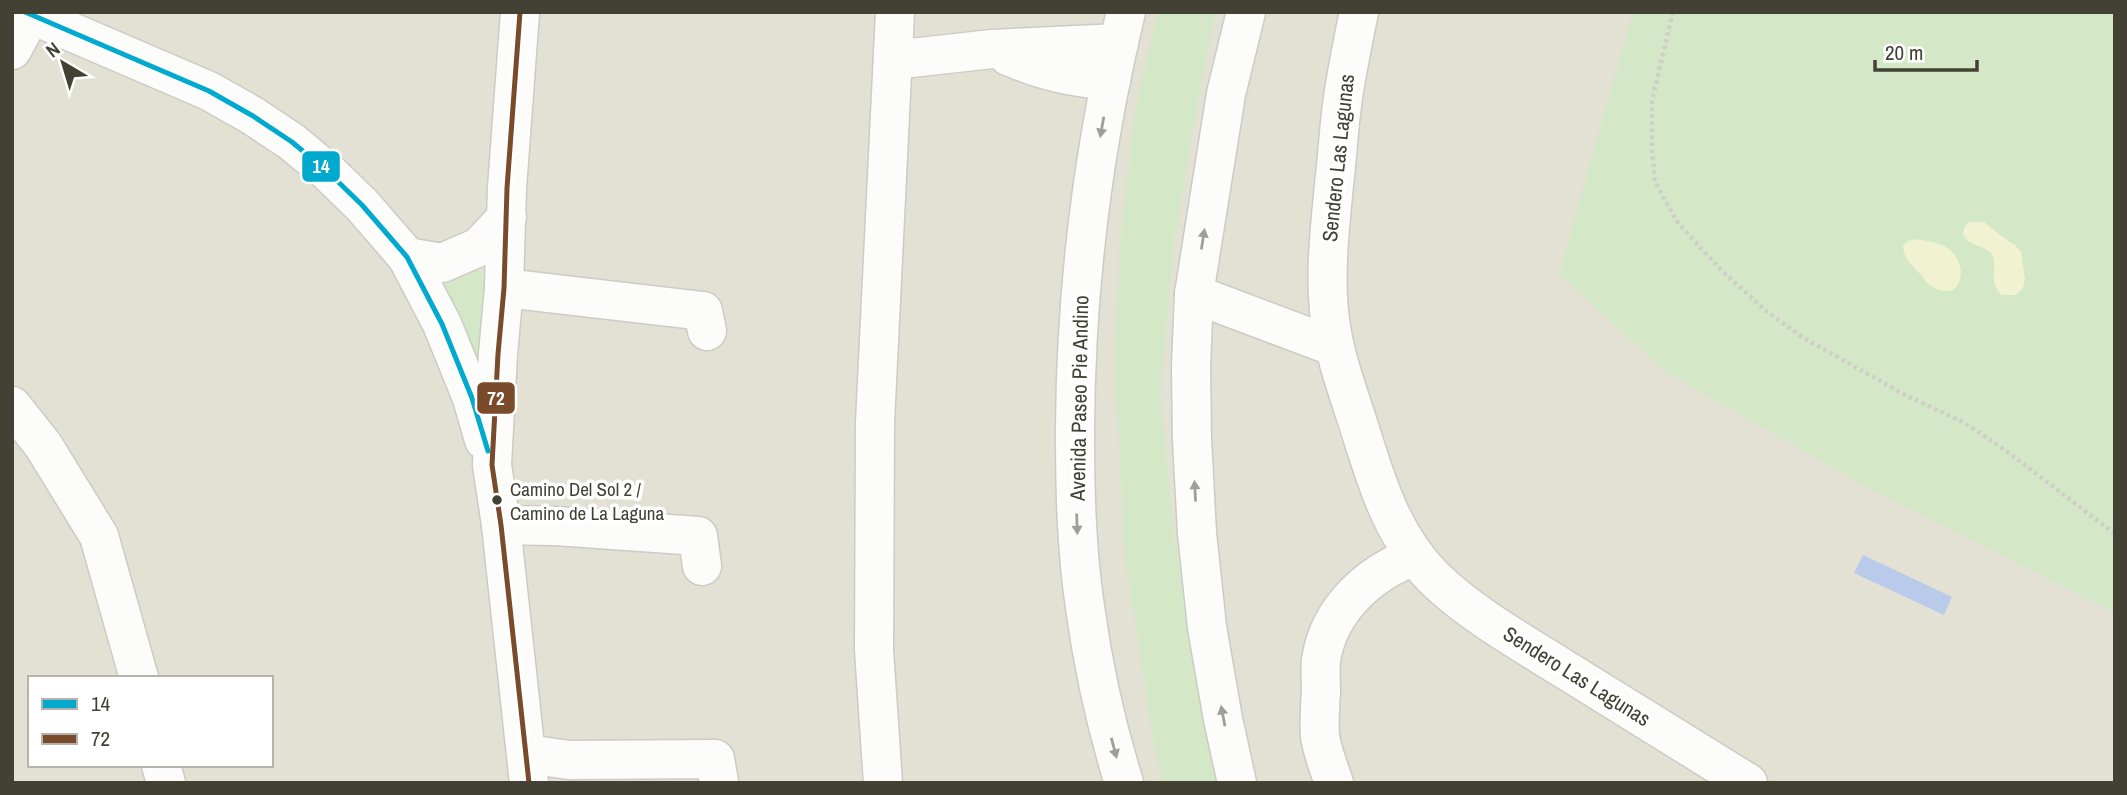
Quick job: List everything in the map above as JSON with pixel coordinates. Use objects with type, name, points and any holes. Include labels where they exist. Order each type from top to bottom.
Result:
[{"type":"street","points":[[492,465],[504,288],[507,188],[520,12]]},
{"type":"street","points":[[883,783],[874,650],[875,423],[895,12]]},
{"type":"street","points":[[1237,783],[1207,627],[1197,533],[1192,439],[1194,294],[1226,94],[1246,12]]},
{"type":"street","name":"Sendero Las Lagunas","points":[[1359,12],[1344,86],[1328,244],[1329,313],[1345,387],[1379,490],[1401,535],[1415,556],[1444,586],[1476,611],[1748,783]]},
{"type":"street","points":[[12,50],[28,14],[209,92],[253,116],[292,142],[362,205],[407,257],[447,336],[472,398],[492,465],[528,769],[569,760],[715,758],[719,782]]},
{"type":"street","points":[[893,60],[992,49],[1123,27]]},
{"type":"street","name":"Avenida Paseo Pie Andino","points":[[1123,27],[1088,213],[1075,386],[1075,460],[1077,534],[1084,607],[1097,679],[1124,783]]},
{"type":"street","points":[[992,49],[1039,69],[1111,81]]},
{"type":"street","points":[[407,257],[442,263],[480,247],[507,218]]},
{"type":"street","points":[[504,288],[703,311],[707,331]]},
{"type":"street","points":[[1194,294],[1335,346]]},
{"type":"street","points":[[12,406],[43,444],[99,536],[138,676]]},
{"type":"street","points":[[501,524],[698,536],[702,566]]},
{"type":"street","points":[[1334,783],[1320,737],[1321,660],[1327,639],[1336,618],[1363,585],[1396,563],[1415,556]]},
{"type":"path","points":[[1673,12],[1652,100],[1652,147],[1655,182],[1678,223],[1720,269],[1766,311],[1802,337],[1895,390],[1963,422],[2005,450],[2115,534]]},
{"type":"shaded area","points":[[12,12],[2115,12],[2115,783],[12,783]]},
{"type":"shaded area","points":[[1158,12],[1216,12],[1174,243],[1160,397],[1175,540],[1202,710],[1218,783],[1163,783],[1153,738],[1125,557],[1115,371],[1119,251],[1136,106]]},
{"type":"shaded area","points":[[1633,12],[2115,12],[2115,613],[1863,485],[1666,372],[1559,274]]},
{"type":"shaded area","points":[[476,268],[485,277],[485,352],[479,366],[449,301],[445,285],[449,278]]},
{"type":"sand","points":[[1970,222],[1984,222],[2021,252],[2025,279],[2023,288],[2016,295],[2002,295],[1997,290],[1991,253],[1969,241],[1963,234],[1965,226]]},
{"type":"sand","points":[[1917,239],[1936,243],[1950,250],[1960,269],[1957,286],[1942,291],[1929,284],[1910,264],[1903,245]]},
{"type":"water","points":[[1863,555],[1952,597],[1944,615],[1854,573]]},
{"type":"transit line","name":"14","points":[[25,12],[209,91],[292,142],[328,172],[362,205],[407,257],[442,324],[472,398],[488,451]]},
{"type":"transit line","name":"72","points":[[520,12],[507,188],[504,288],[492,465],[529,783]]},
{"type":"place","name":"Camino Del Sol 2 / Camino de La Laguna","points":[[497,500]]}]
